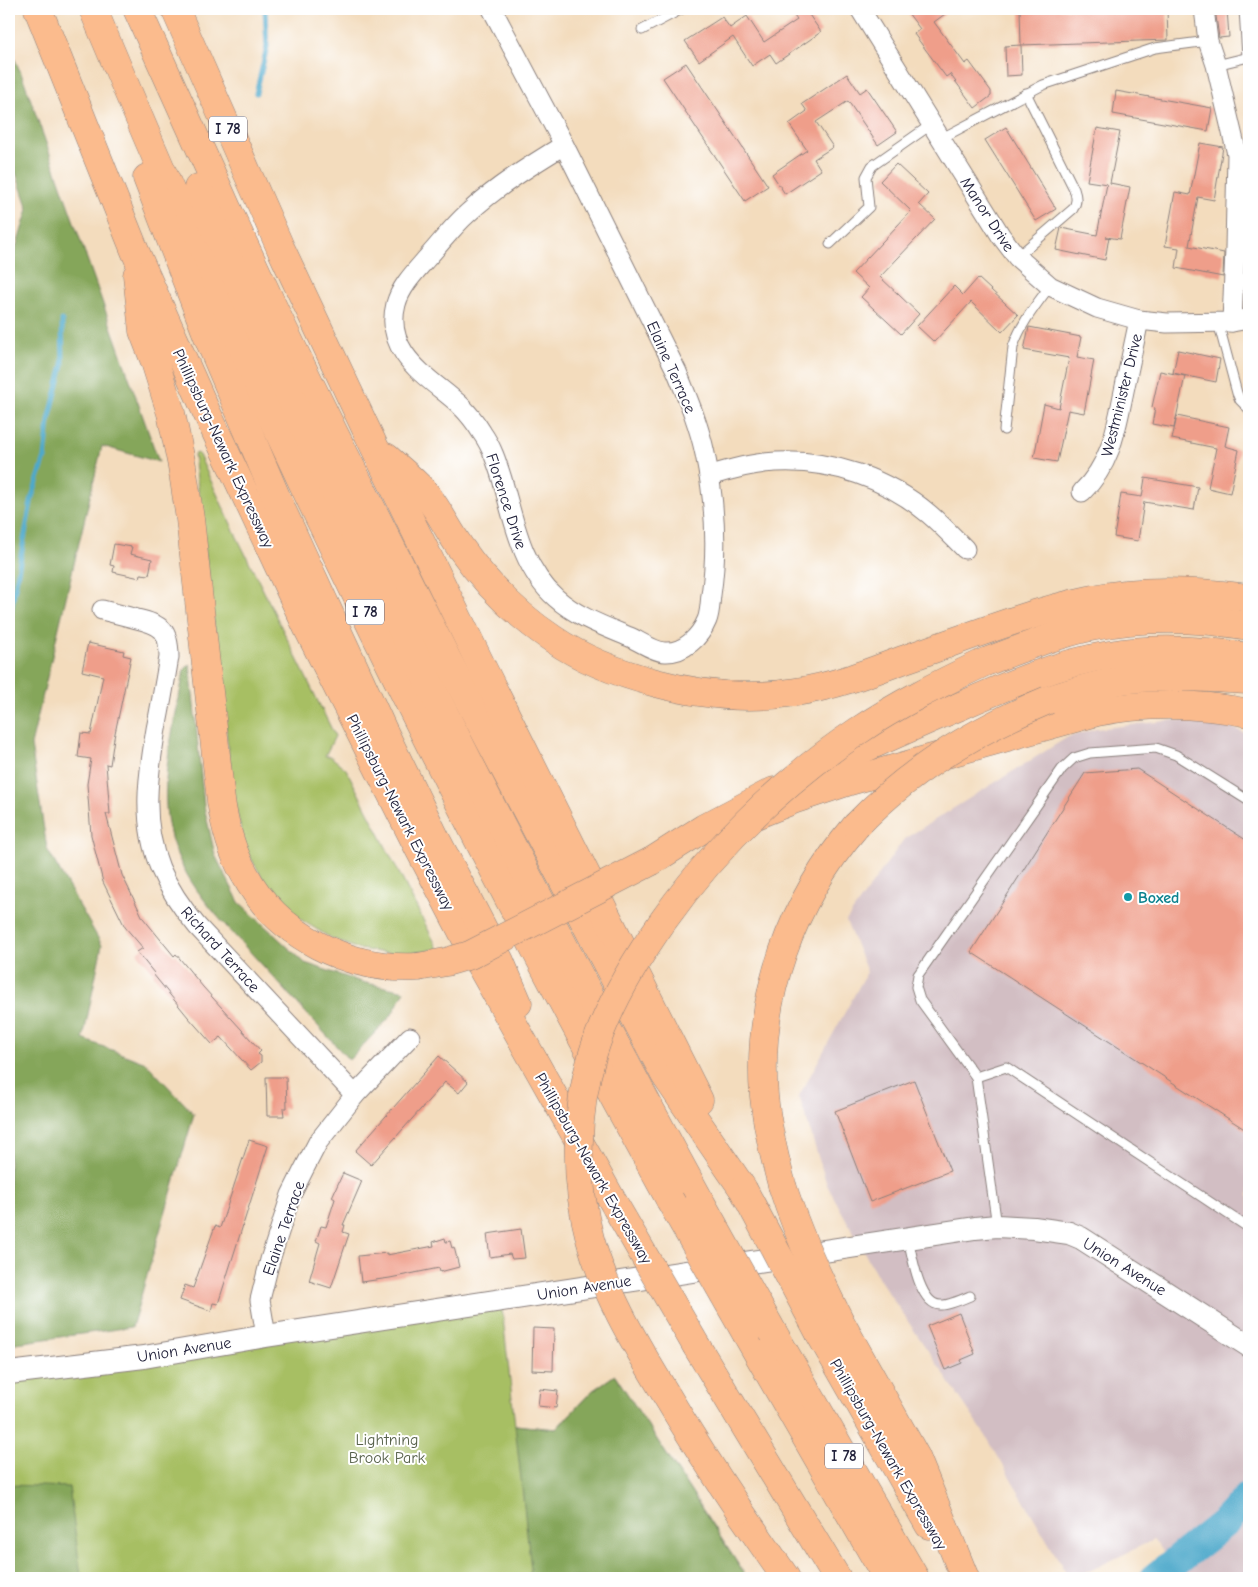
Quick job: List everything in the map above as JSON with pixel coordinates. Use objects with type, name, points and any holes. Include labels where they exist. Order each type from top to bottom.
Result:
[{"type":"highway","name":"Phillipsburg-Newark Expressway","points":[[38,9],[134,251],[232,466],[341,695],[475,956],[565,1118],[697,1347],[837,1578]]},
{"type":"highway","points":[[82,9],[102,66],[210,342],[273,489],[383,730],[500,961],[565,1118]]},
{"type":"highway","name":"I 78","points":[[93,9],[240,348],[323,527],[433,752],[578,1032],[670,1200],[887,1578]]},
{"type":"highway","name":"I 78","points":[[124,9],[176,137],[246,298],[293,403],[383,590],[539,899],[699,1199],[774,1334],[916,1578]]},
{"type":"highway","points":[[137,9],[227,208],[308,380],[450,666],[665,1076],[744,1189]]},
{"type":"highway","name":"Phillipsburg-Newark Expressway","points":[[175,9],[281,249],[374,446],[512,728],[744,1189],[831,1328],[888,1455],[960,1578]]},
{"type":"highway","points":[[134,251],[144,331],[156,362],[171,413],[182,466],[190,519],[221,801],[227,834],[244,874],[261,899],[281,920],[305,939],[332,952],[360,962],[389,967],[418,967],[446,962],[470,954],[498,941],[652,861],[771,808],[813,794],[910,764],[1097,712],[1126,707],[1172,704],[1249,712]]},
{"type":"highway","points":[[374,446],[428,496],[462,550],[506,602],[555,641],[612,669],[644,680],[702,692],[762,695],[794,693],[824,687],[1010,622],[1092,599],[1158,592],[1219,594],[1249,598]]},
{"type":"highway","points":[[786,1578],[692,1438],[624,1325],[595,1256],[584,1210],[579,1164],[582,1108],[584,1089],[593,1054],[616,996],[647,943],[700,872],[742,826],[790,782],[858,731],[915,696],[985,662],[1032,644],[1064,634],[1113,623],[1180,619],[1226,622],[1249,626]]},
{"type":"highway","points":[[652,861],[704,828],[785,786],[939,715],[1040,673],[1094,658],[1149,651],[1201,651],[1249,657]]},
{"type":"highway","points":[[965,1578],[916,1458],[831,1328],[815,1270],[802,1241],[782,1185],[764,1096],[763,1067],[765,1032],[776,973],[798,914],[811,888],[829,861],[856,826],[894,791],[936,760],[996,724],[1048,700],[1079,690],[1128,680],[1164,677],[1249,680]]},
{"type":"highway","points":[[1201,678],[1249,689]]},
{"type":"street","name":"Elaine Terrace","points":[[492,9],[564,145],[677,372],[693,411],[705,452],[712,493],[715,535],[714,577],[708,619],[697,638],[681,649],[664,652],[587,619]]},
{"type":"street","name":"Manor Drive","points":[[860,9],[1001,236],[1016,257],[1050,286],[1097,308],[1139,320],[1167,323],[1233,321]]},
{"type":"street","points":[[1204,9],[1208,41],[1216,65],[1237,160],[1233,321]]},
{"type":"street","name":"Florence Drive","points":[[564,145],[527,167],[468,213],[411,276],[401,292],[394,318],[395,331],[405,356],[413,366],[462,407],[483,434],[496,459],[525,555],[537,578],[557,599],[587,619]]},
{"type":"street","name":"Westminister Drive","points":[[1082,492],[1098,474],[1111,447],[1139,320]]},
{"type":"street","points":[[709,476],[731,469],[777,462],[824,465],[846,470],[890,488],[909,500],[928,513],[965,549]]},
{"type":"street","name":"Richard Terrace","points":[[102,610],[154,624],[165,633],[168,640],[170,657],[149,769],[146,798],[148,823],[153,845],[169,886],[197,926],[355,1096]]},
{"type":"street","name":"Elaine Terrace","points":[[266,1336],[260,1300],[270,1260],[291,1195],[318,1142],[355,1096],[410,1037]]},
{"type":"street","name":"Union Avenue","points":[[9,1373],[144,1357],[266,1336],[997,1226],[1053,1230],[1081,1238],[1249,1346]]},
{"type":"lane","points":[[642,30],[682,9]]},
{"type":"lane","points":[[1216,65],[1248,57],[1244,9]]},
{"type":"lane","points":[[830,244],[869,207],[866,177],[872,166],[936,132],[1043,85],[1155,48],[1208,41]]},
{"type":"lane","points":[[1016,257],[1073,210],[1076,203],[1074,189],[1026,93]]},
{"type":"lane","points":[[1004,430],[1013,346],[1026,318],[1050,286]]},
{"type":"lane","points":[[1233,321],[1237,393],[1240,400],[1249,409]]},
{"type":"lane","points":[[997,1226],[976,1077],[920,1000],[916,987],[918,975],[1062,769],[1079,756],[1090,753],[1156,748],[1165,750],[1176,755],[1249,802]]},
{"type":"lane","points":[[976,1077],[1006,1067],[1249,1228]]},
{"type":"lane","points":[[908,1238],[914,1268],[930,1302],[941,1306],[970,1296]]},
{"type":"shaded area","points":[[1175,720],[1226,725],[1249,735],[1249,1578],[1188,1578],[1153,1540],[1075,1578],[1069,1578],[986,1436],[879,1279],[827,1185],[799,1096],[867,972],[846,921],[904,839],[1068,737],[1096,729]]},
{"type":"green space","points":[[9,46],[23,78],[159,462],[102,446],[31,745],[47,849],[102,945],[83,1039],[146,1063],[194,1114],[132,1327],[9,1344],[9,271],[28,209],[9,152]]},
{"type":"green space","points":[[198,453],[335,736],[325,756],[330,756],[346,769],[438,949],[407,953],[409,956],[358,949],[331,938],[290,911],[270,890],[247,852],[232,795],[194,454]]},
{"type":"green space","points":[[190,664],[204,806],[215,855],[239,902],[305,963],[361,982],[405,991],[391,1016],[349,1060],[218,917],[191,880],[180,861],[167,817],[166,780],[170,744],[184,670]]},
{"type":"green space","name":"Lightning Brook Park","points":[[501,1300],[515,1425],[556,1429],[592,1391],[615,1375],[747,1578],[9,1578],[9,1371]]},
{"type":"green space","points":[[615,1375],[747,1578],[528,1578],[531,1569],[515,1425],[556,1429],[592,1391]]},
{"type":"green space","points":[[9,1485],[69,1487],[81,1576],[98,1578],[9,1578]]},
{"type":"building","points":[[789,9],[805,9],[821,32],[776,63],[770,54],[752,66],[733,37],[699,61],[685,41],[722,17],[730,28],[747,16],[764,42],[797,20]]},
{"type":"building","points":[[905,9],[952,9],[934,22],[965,64],[969,61],[991,91],[991,96],[975,108],[950,74],[946,77],[914,34],[920,29]]},
{"type":"building","points":[[1020,9],[1167,9],[1168,40],[1021,45]]},
{"type":"building","points":[[1215,9],[1227,9],[1229,37],[1219,38]]},
{"type":"building","points":[[1021,45],[1022,75],[1006,76],[1005,46]]},
{"type":"building","points":[[686,63],[768,186],[745,201],[663,78]]},
{"type":"building","points":[[847,74],[860,93],[867,88],[897,132],[878,145],[848,101],[816,122],[833,147],[814,159],[821,170],[785,194],[772,174],[807,150],[789,124],[807,111],[802,104]]},
{"type":"building","points":[[1116,91],[1212,108],[1208,131],[1113,114]]},
{"type":"building","points":[[1006,127],[1056,209],[1036,221],[985,140]]},
{"type":"building","points":[[1097,128],[1120,132],[1110,183],[1130,187],[1120,239],[1109,237],[1105,260],[1056,250],[1061,228],[1097,235],[1107,184],[1087,181]]},
{"type":"building","points":[[1200,143],[1223,147],[1214,200],[1198,197],[1189,246],[1224,253],[1223,277],[1176,268],[1179,248],[1165,246],[1175,192],[1190,195]]},
{"type":"building","points":[[896,164],[928,194],[919,204],[935,219],[880,277],[919,314],[901,334],[861,297],[869,288],[853,273],[911,211],[880,181]]},
{"type":"building","points":[[978,278],[1018,315],[1002,332],[971,302],[934,342],[917,326],[954,286],[963,295]]},
{"type":"building","points":[[1029,327],[1081,337],[1077,357],[1094,360],[1084,413],[1068,410],[1057,462],[1034,458],[1044,404],[1059,408],[1069,358],[1024,350]]},
{"type":"building","points":[[1178,350],[1220,359],[1216,382],[1173,373]]},
{"type":"building","points":[[1160,371],[1185,376],[1174,428],[1152,424],[1155,408],[1152,407]]},
{"type":"building","points":[[1177,416],[1229,427],[1225,446],[1239,450],[1230,493],[1208,488],[1216,448],[1172,439]]},
{"type":"building","points":[[1145,478],[1198,487],[1194,510],[1144,502],[1138,541],[1114,537],[1121,494],[1142,497]]},
{"type":"building","points":[[114,544],[132,547],[130,554],[152,559],[149,575],[141,574],[140,578],[113,572],[114,566],[110,565]]},
{"type":"building","points":[[88,643],[124,651],[123,655],[131,657],[110,765],[106,764],[110,814],[106,814],[122,875],[143,918],[174,956],[176,954],[261,1051],[258,1054],[261,1056],[261,1062],[251,1070],[221,1037],[212,1044],[153,974],[137,952],[143,948],[125,927],[103,882],[91,835],[87,784],[91,759],[78,757],[81,733],[91,734],[103,676],[82,671]]},
{"type":"building","name":"Boxed","points":[[1137,769],[1249,842],[1249,1132],[971,952],[1085,773]]},
{"type":"building","points":[[439,1056],[468,1082],[459,1093],[445,1082],[371,1165],[355,1151]]},
{"type":"building","points":[[266,1077],[286,1077],[287,1108],[283,1108],[284,1116],[267,1116]]},
{"type":"building","points":[[914,1080],[950,1171],[870,1202],[835,1111]]},
{"type":"building","points":[[249,1140],[268,1146],[218,1304],[213,1303],[211,1311],[180,1300],[185,1285],[193,1288],[215,1226],[220,1228]]},
{"type":"building","points":[[343,1173],[362,1181],[343,1225],[345,1225],[343,1232],[349,1234],[331,1288],[309,1281],[320,1243],[316,1241],[321,1226],[326,1227],[335,1199],[332,1197]]},
{"type":"building","points":[[521,1229],[525,1258],[512,1259],[510,1254],[490,1257],[487,1234]]},
{"type":"building","points":[[445,1238],[446,1242],[450,1241],[452,1248],[454,1247],[459,1267],[440,1272],[439,1268],[361,1282],[358,1256],[387,1253],[387,1255],[434,1246],[433,1242]]},
{"type":"building","points":[[959,1313],[975,1354],[961,1360],[962,1363],[945,1370],[927,1326]]},
{"type":"building","points":[[533,1328],[554,1329],[553,1371],[532,1370]]},
{"type":"building","points":[[540,1389],[558,1391],[556,1408],[538,1406]]},
{"type":"waterway","points":[[256,93],[267,47],[265,9]]},
{"type":"waterway","points":[[9,620],[32,497],[45,458],[49,420],[63,365],[62,320]]},
{"type":"waterway","points":[[1155,1578],[1225,1522],[1249,1497]]},
{"type":"place","name":"Boxed","points":[[1128,897]]}]
